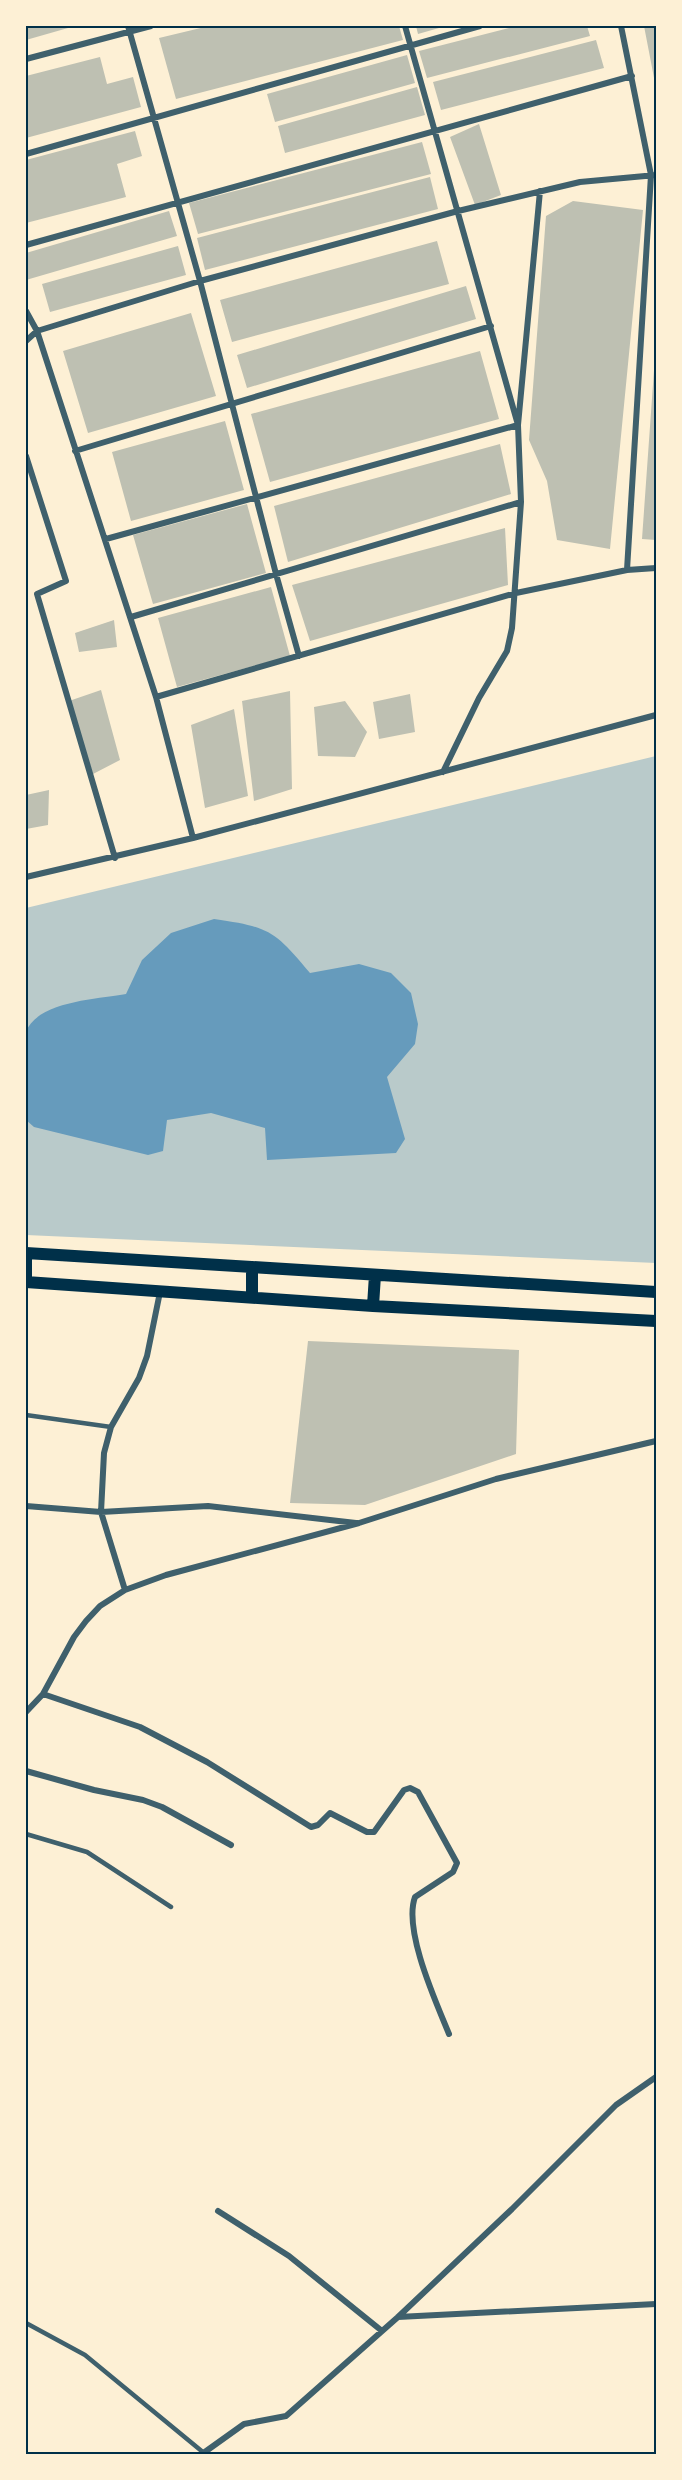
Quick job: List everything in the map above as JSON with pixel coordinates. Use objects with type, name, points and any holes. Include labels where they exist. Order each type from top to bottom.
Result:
[{"type":"main road","points":[[657,1292],[26,1253],[26,1281],[373,1306],[657,1321]]},
{"type":"main road","points":[[252,1267],[252,1297]]},
{"type":"main road","points":[[373,1306],[375,1275]]},
{"type":"street","points":[[26,59],[128,28],[151,26]]},
{"type":"street","points":[[405,26],[518,425]]},
{"type":"street","points":[[26,154],[480,26]]},
{"type":"street","points":[[621,26],[654,175],[627,570]]},
{"type":"street","points":[[128,28],[200,281],[299,656]]},
{"type":"street","points":[[26,245],[632,76]]},
{"type":"street","points":[[26,341],[37,331],[200,281],[458,211],[580,182],[654,175]]},
{"type":"street","points":[[443,772],[479,698],[507,651],[516,593],[521,502],[518,425],[540,191]]},
{"type":"street","points":[[26,311],[37,331],[131,617],[156,697],[193,838]]},
{"type":"street","points":[[75,451],[490,326]]},
{"type":"street","points":[[106,539],[518,425]]},
{"type":"street","points":[[26,456],[66,581],[37,594],[115,858]]},
{"type":"street","points":[[131,617],[521,502]]},
{"type":"street","points":[[156,697],[516,593],[627,570],[657,568]]},
{"type":"street","points":[[26,877],[193,838],[657,715]]},
{"type":"street","points":[[125,1590],[101,1512],[104,1453],[111,1427],[140,1378],[147,1356],[160,1291]]},
{"type":"street","points":[[26,1712],[43,1694],[86,1621],[100,1606],[125,1590],[166,1575],[359,1524],[496,1479],[657,1441]]},
{"type":"street","points":[[26,1506],[101,1512],[208,1506],[359,1524]]},
{"type":"street","points":[[43,1694],[140,1727],[207,1762],[311,1827],[318,1825],[328,1814],[334,1814],[367,1832],[374,1832],[404,1790],[410,1788],[418,1792],[457,1863],[453,1872],[415,1897],[412,1911],[425,1976],[449,2034]]},
{"type":"street","points":[[26,1771],[94,1790],[143,1800],[162,1807],[231,1845]]},
{"type":"street","points":[[203,2454],[244,2424],[286,2415],[398,2317],[512,2209],[616,2105],[657,2077]]},
{"type":"street","points":[[218,2211],[289,2256],[382,2331]]},
{"type":"street","points":[[398,2317],[657,2304]]},
{"type":"lane","points":[[26,1415],[111,1427]]},
{"type":"lane","points":[[26,1834],[87,1852],[171,1907]]},
{"type":"lane","points":[[26,2323],[85,2355],[203,2454]]},
{"type":"shaded area","points":[[656,756],[656,1263],[26,1235],[26,908]]},
{"type":"water","points":[[214,919],[259,928],[269,933],[288,948],[310,973],[359,964],[391,973],[411,993],[418,1024],[415,1044],[387,1077],[405,1139],[396,1153],[267,1160],[265,1128],[211,1113],[167,1120],[163,1151],[148,1155],[34,1127],[26,1120],[25,1038],[32,1022],[42,1014],[70,1003],[126,994],[142,960],[171,933]]},
{"type":"building","points":[[26,26],[75,26],[26,40]]},
{"type":"building","points":[[209,26],[399,26],[403,40],[176,99],[159,38]]},
{"type":"building","points":[[416,26],[446,26],[418,34]]},
{"type":"building","points":[[517,26],[587,26],[590,36],[427,78],[419,51]]},
{"type":"building","points":[[644,26],[656,26],[656,83],[655,83]]},
{"type":"building","points":[[596,40],[604,68],[441,110],[433,82]]},
{"type":"building","points":[[407,55],[415,83],[275,122],[267,94]]},
{"type":"building","points":[[100,57],[107,84],[133,77],[141,107],[26,138],[26,76]]},
{"type":"building","points":[[417,87],[425,115],[285,153],[278,126]]},
{"type":"building","points":[[479,124],[501,195],[475,205],[450,137]]},
{"type":"building","points":[[135,131],[142,156],[117,164],[126,197],[26,223],[26,160]]},
{"type":"building","points":[[422,142],[431,174],[198,234],[189,203]]},
{"type":"building","points":[[430,177],[438,209],[205,270],[197,238]]},
{"type":"building","points":[[573,201],[643,210],[610,549],[557,540],[547,481],[529,440],[546,216]]},
{"type":"building","points":[[169,211],[177,236],[26,280],[26,253]]},
{"type":"building","points":[[437,241],[449,284],[232,342],[220,300]]},
{"type":"building","points":[[178,246],[186,275],[50,312],[42,284]]},
{"type":"building","points":[[466,286],[476,319],[247,388],[237,355]]},
{"type":"building","points":[[191,313],[216,396],[88,433],[63,351]]},
{"type":"building","points":[[480,351],[499,419],[270,482],[251,414]]},
{"type":"building","points":[[656,356],[656,540],[642,539]]},
{"type":"building","points":[[225,421],[244,490],[131,521],[112,452]]},
{"type":"building","points":[[500,444],[511,494],[288,562],[274,506]]},
{"type":"building","points":[[247,504],[266,573],[153,604],[133,535]]},
{"type":"building","points":[[505,528],[508,585],[310,641],[292,585]]},
{"type":"building","points":[[271,587],[290,656],[177,687],[158,618]]},
{"type":"building","points":[[114,620],[117,647],[79,652],[75,633]]},
{"type":"building","points":[[101,690],[120,760],[93,774],[69,701]]},
{"type":"building","points":[[290,691],[292,789],[254,801],[242,701]]},
{"type":"building","points":[[410,694],[415,732],[379,739],[373,702]]},
{"type":"building","points":[[345,701],[367,732],[355,757],[318,756],[314,707]]},
{"type":"building","points":[[234,709],[248,796],[205,808],[191,725]]},
{"type":"building","points":[[49,790],[48,825],[26,829],[26,795]]},
{"type":"building","points":[[308,1341],[519,1350],[516,1454],[365,1505],[290,1503]]}]
